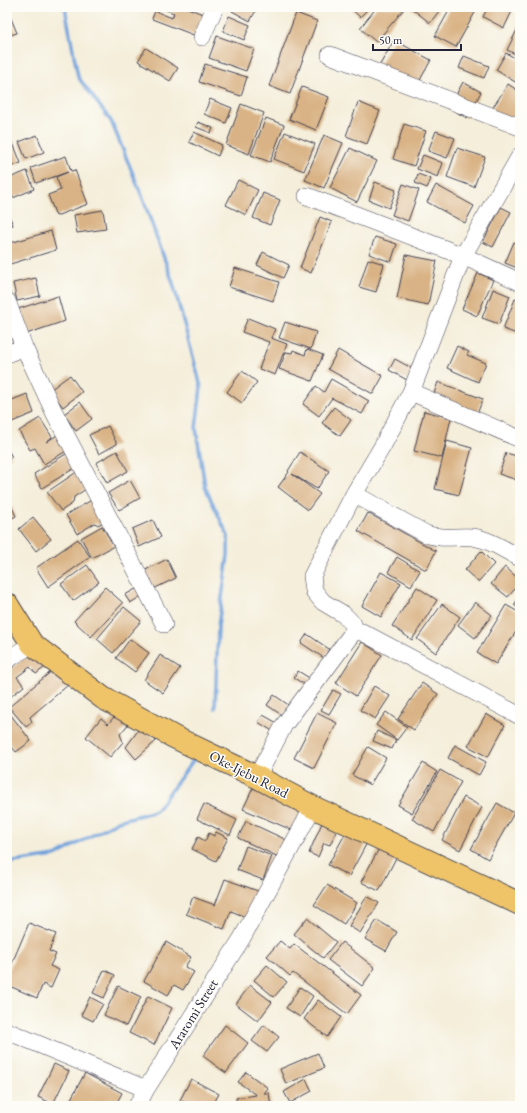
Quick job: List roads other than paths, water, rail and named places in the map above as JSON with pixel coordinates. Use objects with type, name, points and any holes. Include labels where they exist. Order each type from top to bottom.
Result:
[{"type":"main road","name":"Oke-Ijebu Road","points":[[7,604],[32,644],[102,698],[174,737],[257,777],[313,807],[520,904]]},
{"type":"street","points":[[202,37],[214,7]]},
{"type":"street","points":[[330,55],[520,127]]},
{"type":"street","points":[[257,777],[284,725],[354,631],[353,624],[343,614],[323,602],[314,591],[312,576],[354,494],[382,447],[411,392],[463,256],[520,156]]},
{"type":"street","points":[[307,196],[463,256],[520,282]]},
{"type":"street","points":[[7,301],[24,347],[54,412],[164,624]]},
{"type":"street","points":[[7,354],[24,347]]},
{"type":"street","points":[[411,392],[520,439]]},
{"type":"street","points":[[354,494],[426,534],[436,538],[480,539],[493,543],[520,558]]},
{"type":"street","points":[[354,631],[362,632],[520,716]]},
{"type":"street","points":[[7,660],[32,644]]},
{"type":"street","name":"Araromi Street","points":[[137,1106],[146,1089],[242,938],[313,807]]},
{"type":"street","points":[[7,1030],[146,1089]]},
{"type":"waterway","points":[[65,7],[78,77],[111,121],[142,196],[173,283],[201,387],[196,428],[205,487],[228,536],[228,555],[218,626],[215,708]]},
{"type":"waterway","points":[[7,863],[55,856],[118,821],[156,811],[197,755]]}]
